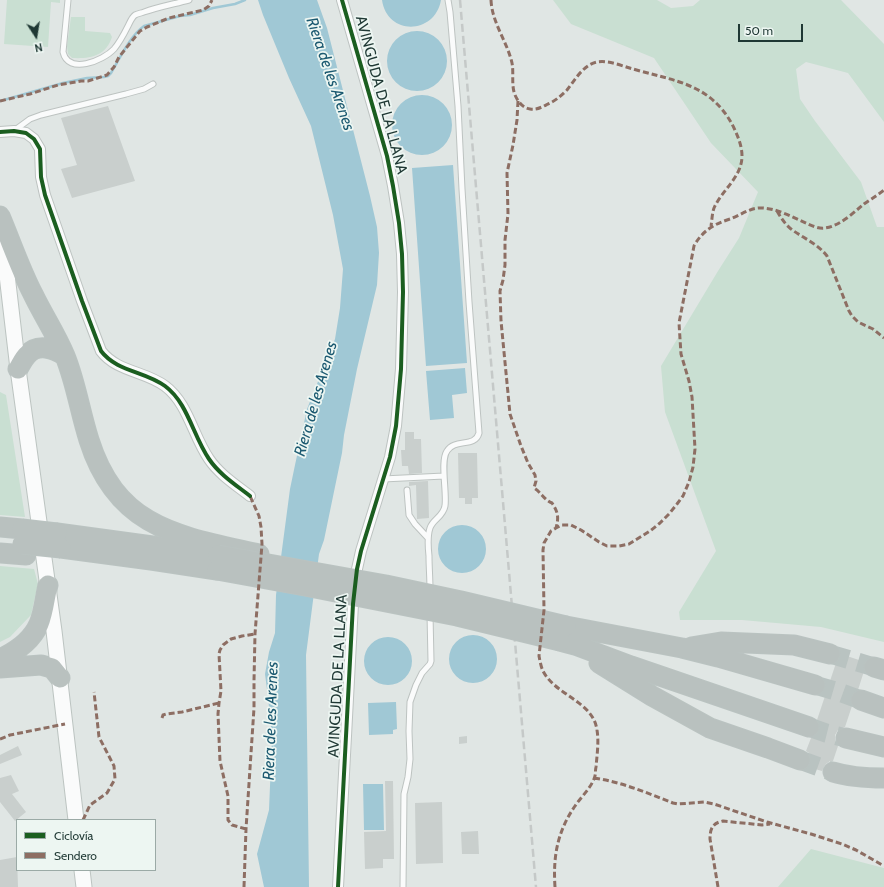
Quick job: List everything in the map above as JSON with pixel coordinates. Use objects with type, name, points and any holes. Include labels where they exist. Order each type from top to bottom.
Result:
[{"type":"highway","points":[[0,216],[27,283],[65,356],[92,449],[104,476],[114,491],[132,509],[153,523],[195,539],[221,557],[313,587],[567,637],[682,648],[815,685]]},
{"type":"highway","points":[[18,369],[31,351],[40,348],[49,348],[65,356]]},
{"type":"highway","points":[[0,527],[24,543]]},
{"type":"highway","points":[[0,542],[221,557],[386,585],[461,601],[567,637],[631,666],[809,727]]},
{"type":"highway","points":[[0,553],[24,543],[59,546],[151,560],[221,557]]},
{"type":"highway","points":[[0,659],[11,653],[25,642],[35,631],[43,610],[48,585]]},
{"type":"highway","points":[[567,637],[609,670],[710,728],[800,760]]},
{"type":"highway","points":[[682,648],[721,642],[787,644],[830,654]]},
{"type":"highway","points":[[0,668],[41,666],[52,668],[60,678]]},
{"type":"highway","points":[[861,700],[884,708]]},
{"type":"highway","points":[[846,738],[884,747]]},
{"type":"highway","points":[[833,772],[873,778],[884,778]]},
{"type":"main road","points":[[0,220],[18,369],[60,678],[76,819]]},
{"type":"main road","points":[[82,871],[84,887]]},
{"type":"street","name":"AVINGUDA DE LA LLANA","points":[[338,887],[353,610],[357,569],[361,551],[390,457],[396,426],[403,330],[402,254],[396,201],[387,156],[342,0]]},
{"type":"street","points":[[0,132],[14,131],[26,133],[34,139],[40,150],[41,176],[45,195],[101,351],[115,364],[151,378],[172,392],[182,406],[208,458],[216,469],[250,496]]},
{"type":"lane","points":[[68,0],[63,52],[67,61],[70,63],[80,64],[103,58],[108,54],[118,44],[135,15],[189,0]]},
{"type":"lane","points":[[403,887],[404,794],[410,759],[410,702],[422,673],[431,661],[428,538],[431,526],[443,511],[445,498],[445,453],[454,444],[478,438],[479,433],[468,294],[458,106],[448,0]]},
{"type":"lane","points":[[14,131],[30,119],[41,115],[126,94],[144,89],[153,84]]},
{"type":"lane","points":[[383,479],[444,476]]},
{"type":"lane","points":[[407,490],[409,514],[415,524],[428,538]]},
{"type":"green space","points":[[7,0],[60,0],[60,3],[51,2],[48,47],[4,44]]},
{"type":"green space","points":[[553,0],[657,0],[671,8],[693,6],[700,0],[841,0],[884,44],[884,122],[848,73],[806,62],[796,69],[800,99],[861,182],[877,227],[884,227],[884,642],[821,627],[742,620],[680,620],[679,612],[716,551],[665,412],[661,366],[739,238],[758,192],[711,143],[654,58],[571,24]]},
{"type":"green space","points":[[71,17],[85,17],[85,31],[110,33],[112,37],[106,48],[91,57],[72,58],[68,54],[67,46]]},
{"type":"green space","points":[[0,392],[6,395],[25,517],[0,515]]},
{"type":"green space","points":[[0,566],[34,569],[38,584],[31,615],[10,637],[0,642]]},
{"type":"green space","points":[[811,849],[884,868],[884,887],[778,887]]},
{"type":"water","name":"Riera de les Arenes","points":[[258,0],[317,0],[327,28],[370,196],[377,227],[379,253],[377,285],[357,369],[324,540],[319,554],[306,655],[309,887],[264,887],[257,854],[269,810],[272,738],[265,674],[269,652],[275,633],[276,595],[290,489],[307,409],[335,339],[340,308],[343,269],[333,215],[311,126],[289,78]]},
{"type":"water","points":[[382,0],[441,0],[437,12],[430,20],[421,25],[411,27],[401,25],[392,20],[386,12]]},
{"type":"water","points":[[417,31],[434,36],[442,44],[447,61],[442,78],[434,86],[417,91],[400,86],[392,78],[387,61],[392,44],[400,36]]},
{"type":"water","points":[[422,95],[439,100],[447,108],[452,125],[447,142],[439,150],[422,155],[405,150],[397,142],[392,125],[397,108],[405,100]]},
{"type":"water","points":[[453,165],[467,363],[426,366],[412,168]]},
{"type":"water","points":[[465,368],[467,393],[452,395],[454,418],[430,420],[426,371]]},
{"type":"water","points":[[462,525],[471,527],[479,532],[484,540],[486,549],[484,558],[479,566],[471,571],[462,573],[453,571],[445,566],[440,558],[438,549],[440,540],[445,532],[453,527]]},
{"type":"water","points":[[473,635],[482,637],[490,642],[495,650],[497,659],[495,668],[490,676],[482,681],[473,683],[464,681],[456,676],[451,668],[449,659],[451,650],[456,642],[464,637]]},
{"type":"water","points":[[388,637],[397,639],[405,644],[410,652],[412,661],[410,670],[405,678],[397,683],[388,685],[379,683],[371,678],[366,670],[364,661],[366,652],[371,644],[379,639]]},
{"type":"water","points":[[396,702],[397,729],[393,730],[393,734],[369,735],[368,703]]},
{"type":"water","points":[[363,784],[383,784],[384,830],[364,830]]},
{"type":"building","points":[[108,106],[135,181],[72,198],[61,169],[77,165],[61,118]]},
{"type":"building","points":[[405,432],[414,432],[414,439],[421,439],[422,473],[409,474],[408,466],[402,466],[401,450],[405,450]]},
{"type":"building","points":[[458,453],[477,453],[478,498],[472,498],[472,504],[465,504],[465,498],[459,498]]},
{"type":"building","points":[[428,481],[429,518],[417,519],[416,485],[409,486],[409,482]]},
{"type":"building","points":[[841,654],[865,662],[863,664],[864,671],[858,690],[854,692],[851,697],[850,702],[852,706],[845,727],[838,730],[835,735],[835,741],[838,746],[833,761],[826,764],[822,771],[808,767],[811,759],[809,753],[806,751],[811,738],[816,736],[819,731],[820,725],[817,720],[836,663],[841,657]]},
{"type":"building","points":[[467,736],[467,743],[459,744],[459,737]]},
{"type":"building","points":[[18,746],[22,755],[0,764],[0,755]]},
{"type":"building","points":[[11,775],[19,791],[12,794],[26,812],[15,821],[0,802],[0,778]]},
{"type":"building","points":[[385,781],[393,781],[394,859],[383,859],[383,868],[365,869],[364,832],[386,831]]},
{"type":"building","points":[[442,802],[443,863],[416,864],[415,803]]},
{"type":"building","points":[[478,831],[479,854],[462,854],[461,832]]},
{"type":"building","points":[[16,857],[18,887],[0,887],[0,860]]},
{"type":"waterway","points":[[0,101],[63,83],[87,78],[108,76],[134,35],[144,26],[213,8],[235,4],[245,0]]},
{"type":"tunnel","points":[[830,654],[874,667]]},
{"type":"tunnel","points":[[815,685],[861,700]]},
{"type":"tunnel","points":[[809,727],[846,738]]},
{"type":"tunnel","points":[[800,760],[833,772]]},
{"type":"railway","points":[[460,0],[536,887]]},
{"type":"marked path","points":[[0,101],[30,94],[58,85],[88,81],[107,75],[114,67],[119,57],[140,31],[169,18],[203,10],[209,6],[212,0]]},
{"type":"marked path","points":[[491,0],[494,16],[510,55],[515,95],[519,102],[525,107],[537,109],[553,101],[567,90],[588,66],[597,62],[606,62],[689,86],[713,100],[723,110],[732,124],[737,136],[742,156],[739,170],[714,208],[711,226]]},
{"type":"marked path","points":[[518,101],[517,120],[507,173],[508,214],[505,240],[505,265],[500,291],[501,321],[510,414],[521,446],[535,475],[536,481],[534,488],[552,503],[556,509],[558,518],[556,528]]},
{"type":"marked path","points":[[555,887],[555,865],[560,835],[569,816],[595,778],[598,739],[594,720],[589,712],[582,705],[556,687],[549,680],[541,666],[539,656],[544,610],[544,543],[551,531],[562,525],[571,525],[607,546],[629,544],[660,523],[683,496],[693,467],[695,449],[692,397],[681,354],[679,323],[694,246],[701,236],[719,223],[758,208],[771,209],[818,228],[831,227],[846,219],[884,190]]},
{"type":"marked path","points":[[777,211],[789,227],[815,245],[827,256],[852,316],[858,322],[873,329],[884,338]]},
{"type":"marked path","points":[[244,887],[246,829],[254,708],[255,634],[262,544],[259,516],[250,496]]},
{"type":"marked path","points":[[246,829],[232,825],[228,820],[228,796],[220,761],[218,714],[221,691],[219,654],[223,645],[231,639],[255,634]]},
{"type":"marked path","points":[[83,819],[90,805],[107,793],[115,779],[114,766],[99,737],[94,692]]},
{"type":"marked path","points":[[162,718],[163,715],[166,714],[182,712],[219,703]]},
{"type":"marked path","points":[[0,739],[10,735],[65,724]]},
{"type":"marked path","points":[[594,778],[624,785],[673,803],[704,802],[714,804],[767,822],[842,844],[884,866]]},
{"type":"marked path","points":[[718,887],[710,839],[714,825],[723,821],[762,825],[770,824]]},
{"type":"cycle path","points":[[338,887],[353,604],[357,569],[361,551],[390,457],[396,426],[401,369],[403,292],[402,254],[399,223],[387,156],[342,0]]},
{"type":"cycle path","points":[[0,132],[14,131],[26,133],[34,139],[40,149],[41,177],[45,195],[101,351],[115,363],[157,381],[173,393],[185,411],[203,450],[209,459],[218,470],[250,496]]}]
